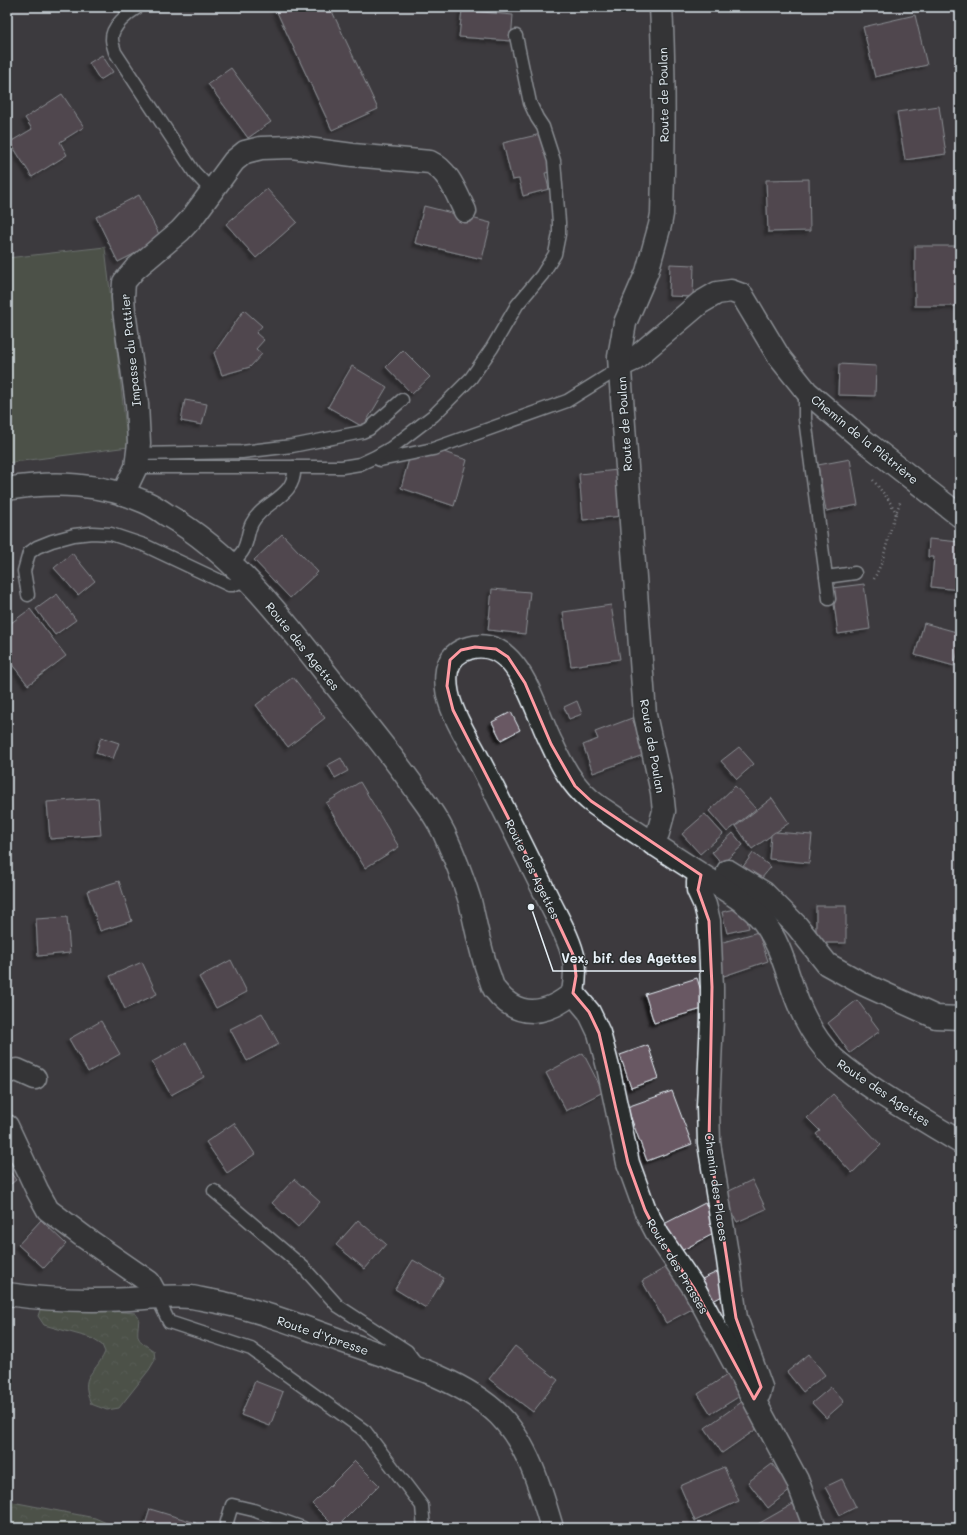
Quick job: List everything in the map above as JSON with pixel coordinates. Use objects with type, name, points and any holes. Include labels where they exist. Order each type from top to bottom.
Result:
[{"type":"street","name":"Route de Poulan","points":[[653,844],[658,833],[664,811],[662,792],[645,715],[619,357],[625,323],[647,272],[662,214],[664,59],[661,7]]},
{"type":"street","name":"Impasse du Pattier","points":[[123,494],[137,460],[139,444],[137,404],[124,311],[124,282],[135,269],[180,231],[192,218],[234,160],[245,152],[261,148],[292,147],[353,155],[430,162],[437,165],[448,176],[465,211]]},
{"type":"street","name":"Chemin de la Plâtrière","points":[[620,367],[633,360],[700,303],[717,293],[731,291],[742,295],[779,356],[807,392],[863,440],[960,516]]},
{"type":"street","name":"Route des Agettes","points":[[7,489],[48,484],[85,486],[123,494],[146,502],[185,525],[206,540],[232,564],[247,579],[288,627],[397,763],[431,811],[443,832],[463,880],[470,901],[484,963],[494,988],[512,1005],[526,1011],[543,1011],[555,1006],[573,993],[576,976],[574,957],[518,836],[453,710],[447,686],[447,672],[450,660],[461,650],[474,646],[489,647],[496,649],[508,657],[525,683],[552,744],[575,786],[591,801],[653,844],[747,905],[762,921],[777,943],[795,996],[805,1019],[834,1059],[866,1083],[960,1142]]},
{"type":"street","points":[[728,871],[764,893],[797,926],[827,964],[863,984],[936,1017],[960,1018]]},
{"type":"street","name":"Chemin des Places","points":[[701,875],[698,882],[698,890],[705,905],[709,921],[712,987],[708,1107],[709,1143],[736,1318],[761,1387],[760,1394],[754,1399]]},
{"type":"street","name":"Route des Prasses","points":[[573,993],[589,1012],[599,1033],[608,1067],[628,1163],[645,1210],[658,1235],[694,1288],[754,1399],[797,1480],[815,1528]]},
{"type":"street","points":[[7,1072],[17,1070],[35,1078]]},
{"type":"street","points":[[7,1126],[48,1210],[149,1282],[157,1297]]},
{"type":"street","name":"Route d'Ypresse","points":[[7,1294],[74,1299],[191,1297],[233,1305],[290,1322],[416,1368],[460,1387],[480,1399],[498,1414],[514,1432],[520,1442],[540,1489],[552,1528]]},
{"type":"lane","points":[[138,7],[127,14],[114,31],[111,38],[115,52],[194,172],[212,191]]},
{"type":"lane","points":[[137,460],[294,467],[342,467],[360,464],[392,448],[434,415],[472,378],[492,348],[517,305],[542,275],[555,254],[559,234],[554,161],[543,127],[536,118],[530,103],[516,36]]},
{"type":"lane","points":[[375,457],[380,460],[433,449],[567,402],[620,367]]},
{"type":"lane","points":[[807,392],[805,397],[805,419],[829,599]]},
{"type":"lane","points":[[137,460],[242,452],[292,446],[362,432],[369,429],[402,400]]},
{"type":"lane","points":[[232,564],[243,552],[252,523],[259,514],[287,490],[293,481],[294,467]]},
{"type":"lane","points":[[28,594],[24,571],[30,553],[37,546],[74,535],[92,533],[111,534],[144,545],[229,585],[233,585],[247,579]]},
{"type":"lane","points":[[826,576],[855,573]]},
{"type":"lane","points":[[214,1191],[303,1267],[338,1306],[407,1351],[413,1359],[416,1368]]},
{"type":"lane","points":[[157,1297],[169,1322],[251,1350],[365,1431],[422,1506],[424,1528]]},
{"type":"lane","points":[[230,1528],[226,1525],[232,1505],[253,1510],[303,1528]]},
{"type":"path","points":[[873,580],[877,575],[882,562],[893,521],[900,504],[903,480],[906,473]]},
{"type":"highlighted area","points":[[475,647],[496,649],[508,657],[525,683],[551,744],[575,786],[591,801],[701,875],[698,890],[709,921],[712,987],[709,1143],[736,1318],[761,1387],[754,1399],[694,1288],[658,1235],[645,1210],[628,1163],[599,1033],[589,1012],[573,993],[576,976],[574,957],[518,837],[453,710],[447,686],[450,660],[461,650]]},
{"type":"green space","points":[[105,247],[128,447],[7,463],[7,258]]},
{"type":"green space","points":[[41,1307],[135,1313],[139,1318],[138,1335],[140,1341],[154,1351],[155,1360],[119,1408],[107,1410],[91,1404],[88,1394],[87,1381],[89,1376],[105,1352],[102,1345],[91,1338],[44,1325],[38,1316]]},
{"type":"green space","points":[[7,1501],[95,1518],[118,1528],[7,1528]]},
{"type":"building","points":[[330,7],[378,109],[332,130],[275,8]]},
{"type":"building","points":[[462,10],[513,15],[511,41],[459,37]]},
{"type":"building","points":[[915,15],[927,65],[875,77],[863,27]]},
{"type":"building","points":[[102,55],[113,72],[100,80],[89,63]]},
{"type":"building","points":[[231,68],[271,122],[248,138],[208,84]]},
{"type":"building","points":[[62,94],[84,127],[60,142],[67,155],[32,177],[10,142],[32,129],[25,118]]},
{"type":"building","points":[[939,106],[946,154],[905,160],[897,112]]},
{"type":"building","points":[[541,134],[550,172],[545,173],[549,189],[523,196],[519,179],[512,180],[503,143]]},
{"type":"building","points":[[809,179],[810,231],[768,232],[766,180]]},
{"type":"building","points":[[267,189],[297,222],[256,258],[226,224]]},
{"type":"building","points":[[139,195],[162,240],[118,262],[96,217]]},
{"type":"building","points":[[424,206],[491,223],[482,259],[415,243]]},
{"type":"building","points":[[915,246],[960,246],[960,306],[915,306]]},
{"type":"building","points":[[670,264],[694,265],[693,297],[669,296]]},
{"type":"building","points":[[244,310],[262,326],[256,333],[264,340],[256,349],[262,354],[250,367],[222,375],[214,353]]},
{"type":"building","points":[[403,350],[430,377],[412,394],[386,367]]},
{"type":"building","points":[[839,364],[876,366],[875,396],[838,395]]},
{"type":"building","points":[[352,366],[387,387],[363,427],[328,407]]},
{"type":"building","points":[[185,400],[207,404],[202,425],[181,421]]},
{"type":"building","points":[[438,450],[467,460],[454,506],[401,488],[409,459]]},
{"type":"building","points":[[850,459],[858,505],[826,511],[818,465]]},
{"type":"building","points":[[618,470],[622,516],[583,520],[579,474]]},
{"type":"building","points":[[282,534],[318,572],[290,598],[254,560]]},
{"type":"building","points":[[929,539],[960,542],[960,590],[931,587],[934,557],[928,557]]},
{"type":"building","points":[[72,553],[95,581],[78,595],[54,568]]},
{"type":"building","points":[[864,584],[870,629],[838,634],[832,588]]},
{"type":"building","points":[[492,589],[530,592],[525,634],[488,630]]},
{"type":"building","points":[[57,594],[76,620],[55,635],[36,609]]},
{"type":"building","points":[[611,605],[620,659],[571,666],[563,612]]},
{"type":"building","points":[[30,609],[66,656],[28,685],[7,658],[7,626]]},
{"type":"building","points":[[924,623],[960,633],[960,644],[954,666],[915,655]]},
{"type":"building","points":[[293,677],[325,718],[288,747],[256,705]]},
{"type":"building","points":[[577,701],[582,714],[569,719],[564,707]]},
{"type":"building","points":[[511,712],[520,730],[501,740],[492,722]]},
{"type":"building","points":[[632,718],[646,754],[593,773],[583,745],[598,739],[595,732]]},
{"type":"building","points":[[101,737],[119,743],[113,759],[96,753]]},
{"type":"building","points":[[739,747],[754,764],[737,779],[721,761]]},
{"type":"building","points":[[341,758],[348,771],[335,778],[328,765]]},
{"type":"building","points":[[360,782],[399,847],[365,868],[326,803]]},
{"type":"building","points":[[735,786],[756,809],[727,832],[709,811]]},
{"type":"building","points":[[98,798],[101,835],[50,839],[47,802]]},
{"type":"building","points":[[772,798],[789,823],[752,849],[736,826]]},
{"type":"building","points":[[705,814],[723,834],[700,854],[682,834]]},
{"type":"building","points":[[775,832],[812,835],[809,863],[769,859],[771,835]]},
{"type":"building","points":[[733,833],[743,845],[722,864],[712,852]]},
{"type":"building","points":[[753,853],[771,867],[756,885],[739,872]]},
{"type":"building","points":[[119,881],[132,921],[100,931],[87,891]]},
{"type":"building","points":[[816,906],[846,906],[846,943],[816,943]]},
{"type":"building","points":[[744,907],[749,928],[727,933],[722,912]]},
{"type":"building","points":[[67,917],[70,953],[38,956],[36,919]]},
{"type":"building","points":[[758,932],[768,961],[724,976],[713,945]]},
{"type":"building","points":[[231,960],[247,992],[216,1008],[199,977]]},
{"type":"building","points":[[142,962],[157,994],[125,1009],[110,976]]},
{"type":"building","points":[[697,978],[706,1008],[654,1023],[645,994]]},
{"type":"building","points":[[857,1000],[880,1031],[850,1053],[828,1023]]},
{"type":"building","points":[[262,1013],[279,1044],[247,1061],[230,1029]]},
{"type":"building","points":[[101,1021],[120,1054],[88,1072],[69,1039]]},
{"type":"building","points":[[186,1043],[204,1077],[171,1095],[152,1062]]},
{"type":"building","points":[[648,1045],[659,1078],[631,1088],[620,1055]]},
{"type":"building","points":[[583,1053],[603,1092],[566,1111],[546,1073]]},
{"type":"building","points":[[672,1091],[692,1144],[647,1161],[627,1107]]},
{"type":"building","points":[[833,1094],[881,1145],[852,1173],[816,1134],[820,1131],[807,1118]]},
{"type":"building","points":[[234,1123],[255,1154],[227,1173],[206,1142]]},
{"type":"building","points":[[7,1169],[16,1180],[7,1187]]},
{"type":"building","points":[[294,1179],[320,1202],[298,1227],[272,1203]]},
{"type":"building","points":[[752,1180],[766,1209],[737,1222],[723,1194]]},
{"type":"building","points":[[705,1203],[715,1220],[717,1232],[677,1253],[662,1225]]},
{"type":"building","points":[[41,1220],[66,1244],[44,1268],[18,1245]]},
{"type":"building","points":[[358,1220],[386,1244],[365,1269],[336,1245]]},
{"type":"building","points":[[413,1260],[444,1278],[426,1308],[395,1289]]},
{"type":"building","points":[[672,1264],[696,1307],[666,1323],[642,1281]]},
{"type":"building","points":[[717,1272],[728,1293],[711,1302],[700,1280]]},
{"type":"building","points":[[515,1346],[558,1380],[533,1412],[489,1379]]},
{"type":"building","points":[[809,1354],[825,1375],[803,1392],[787,1372]]},
{"type":"building","points":[[730,1373],[743,1394],[711,1414],[698,1394]]},
{"type":"building","points":[[255,1381],[283,1392],[270,1426],[241,1415]]},
{"type":"building","points":[[831,1387],[844,1402],[826,1418],[812,1403]]},
{"type":"building","points":[[743,1401],[761,1426],[722,1453],[705,1428]]},
{"type":"building","points":[[355,1461],[379,1485],[336,1528],[312,1504]]},
{"type":"building","points":[[772,1464],[792,1489],[768,1508],[748,1482]]},
{"type":"building","points":[[724,1467],[739,1501],[695,1521],[680,1486]]},
{"type":"building","points":[[842,1479],[856,1507],[840,1515],[825,1487]]},
{"type":"building","points":[[793,1504],[807,1528],[760,1528],[758,1524]]},
{"type":"building","points":[[150,1509],[196,1523],[194,1528],[144,1528]]},
{"type":"place","name":"Vex, bif. des Agettes","points":[[531,907]]}]
